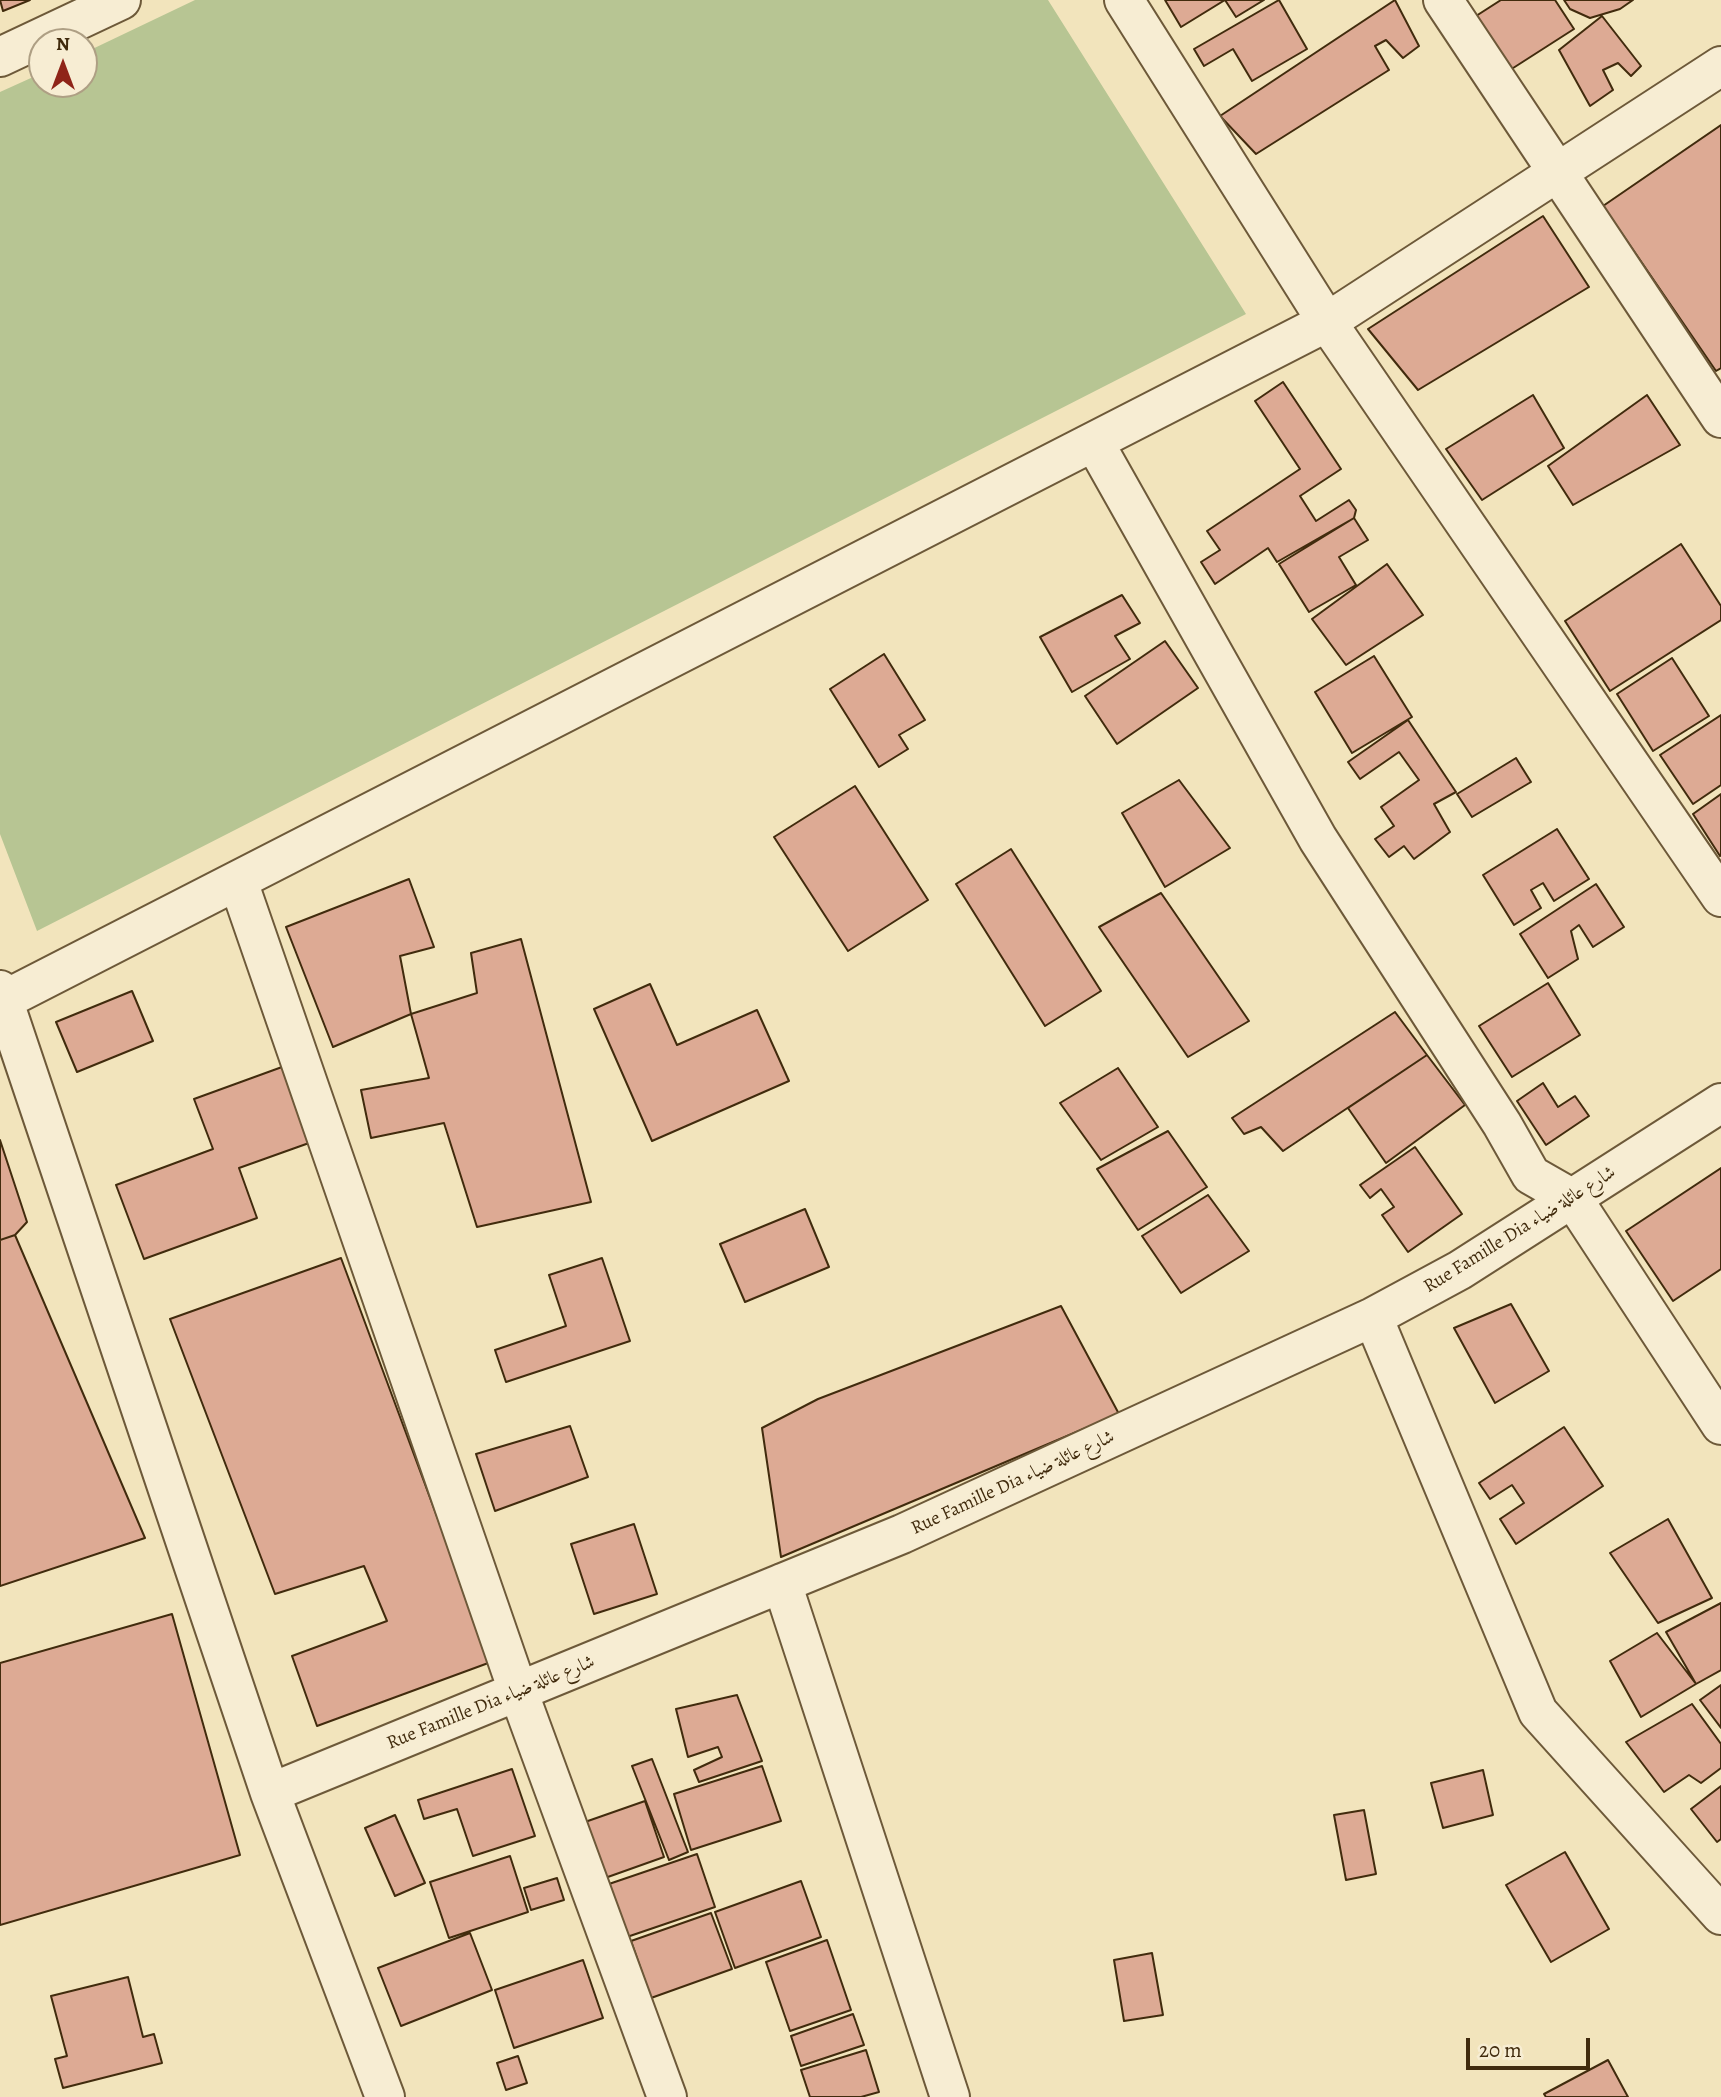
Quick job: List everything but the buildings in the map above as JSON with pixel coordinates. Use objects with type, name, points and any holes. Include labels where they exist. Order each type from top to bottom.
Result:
[{"type":"street","points":[[0,57],[121,0]]},
{"type":"street","points":[[1124,0],[1327,322],[1721,897]]},
{"type":"street","points":[[1443,0],[1721,418]]},
{"type":"street","points":[[385,2097],[270,1793],[2,995],[237,881],[1327,322],[1721,66]]},
{"type":"street","points":[[1094,442],[1318,839],[1531,1175],[1573,1199],[1721,1425]]},
{"type":"street","points":[[237,881],[518,1691],[667,2097]]},
{"type":"street","name":"Rue Famille Dia شارع عائلة ضياء","points":[[270,1793],[902,1534],[1373,1317],[1460,1270],[1721,1103]]},
{"type":"street","points":[[1373,1317],[1538,1712],[1721,1915]]},
{"type":"street","points":[[782,1583],[950,2097]]},
{"type":"green space","points":[[195,0],[1048,0],[1246,314],[37,931],[0,834],[0,92],[28,79],[28,98],[98,98],[98,46]]}]
